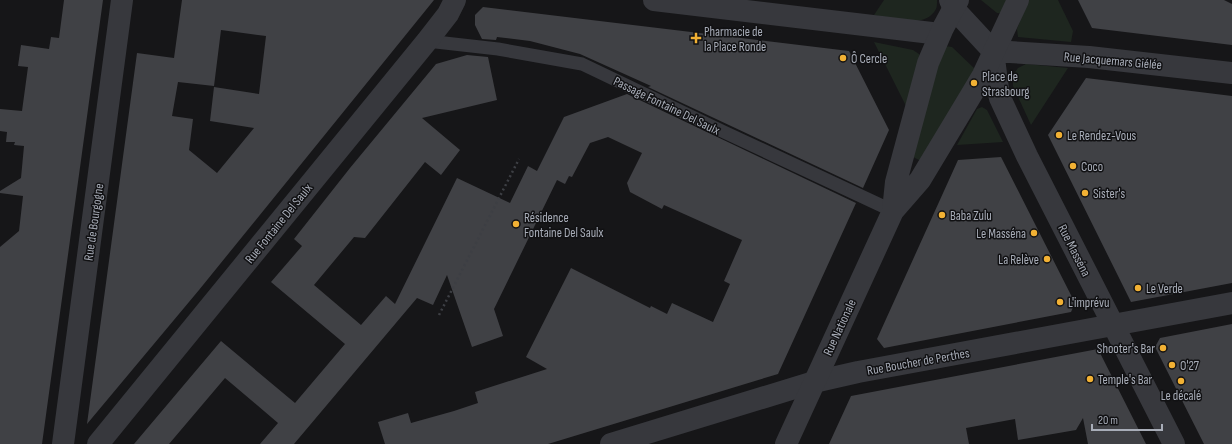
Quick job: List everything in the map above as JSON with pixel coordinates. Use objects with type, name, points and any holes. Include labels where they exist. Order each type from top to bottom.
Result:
[{"type":"street","name":"Rue de Bourgogne","points":[[63,444],[122,0]]},
{"type":"street","name":"Rue Fontaine Del Saulx","points":[[106,441],[427,41],[448,14],[455,0]]},
{"type":"street","points":[[654,0],[940,34]]},
{"type":"street","name":"Rue Nationale","points":[[786,444],[894,211],[916,187],[927,171],[978,83],[1018,0]]},
{"type":"street","points":[[954,3],[993,51]]},
{"type":"street","name":"Rue Nationale","points":[[894,211],[896,182],[927,67],[954,3]]},
{"type":"street","name":"Rue Jacquemars Giélée","points":[[993,51],[1089,57],[1232,72]]},
{"type":"street","name":"Rue Masséna","points":[[993,51],[998,89],[1004,108],[1174,444]]},
{"type":"street","name":"Rue Boucher de Perthes","points":[[611,444],[814,382],[858,372],[1232,303]]},
{"type":"lane","name":"Passage Fontaine Del Saulx","points":[[427,41],[498,49],[582,64],[894,211]]},
{"type":"path","points":[[439,315],[519,159]]},
{"type":"shaded area","points":[[884,0],[937,0],[937,6],[931,15],[924,19],[916,21],[898,20],[874,15]]},
{"type":"shaded area","points":[[981,0],[1010,0],[1003,13],[997,13]]},
{"type":"shaded area","points":[[1028,0],[1058,0],[1073,31],[1071,42],[1018,37],[1017,29]]},
{"type":"shaded area","points":[[874,42],[913,50],[919,54],[921,61],[907,108]]},
{"type":"shaded area","points":[[945,46],[952,47],[975,69],[925,163],[913,157],[939,52]]},
{"type":"shaded area","points":[[1026,64],[1068,68],[1031,125],[1013,86],[1013,75],[1018,68]]},
{"type":"shaded area","points":[[982,107],[987,110],[1003,142],[957,145],[977,109]]},
{"type":"building","points":[[64,0],[103,0],[42,444],[0,444],[0,247],[19,231],[23,196],[0,193],[0,191],[21,178],[24,146],[14,145],[15,142],[6,142],[7,132],[0,131],[0,109],[22,111],[28,67],[18,66],[21,45],[49,49],[51,37],[59,38]]},
{"type":"building","points":[[182,0],[434,0],[199,290],[87,424],[137,53],[174,58]],"holes":[[[221,30],[266,36],[259,94],[214,87],[210,121],[254,128],[217,173],[189,150],[193,119],[172,116],[178,82],[214,86]]]},
{"type":"building","points":[[1078,0],[1224,0],[1232,4],[1232,45],[1092,28]]},
{"type":"building","points":[[483,7],[849,51],[889,130],[863,188],[648,87],[651,86],[580,54],[530,41],[497,37],[496,40],[482,39],[475,25],[475,15]]},
{"type":"building","points":[[467,55],[488,57],[497,100],[422,118],[460,150],[441,175],[425,162],[365,238],[354,237],[314,285],[361,325],[386,296],[395,304],[457,178],[510,203],[528,166],[537,171],[564,117],[627,94],[856,203],[778,374],[548,444],[385,444],[378,422],[408,413],[411,423],[454,411],[478,403],[475,392],[547,369],[526,357],[571,268],[650,308],[651,306],[667,314],[672,303],[713,322],[730,284],[724,281],[742,240],[664,205],[662,209],[630,192],[627,183],[642,153],[608,137],[590,143],[572,177],[569,176],[565,184],[557,180],[494,309],[503,336],[472,347],[447,275],[433,305],[417,298],[294,444],[260,444],[278,423],[225,378],[169,444],[134,444],[221,341],[295,403],[345,344],[271,282],[302,246],[294,239],[350,168],[436,64]]},
{"type":"building","points":[[1086,78],[1232,96],[1232,283],[1131,302],[1048,135]]},
{"type":"building","points":[[1001,157],[1075,303],[1071,312],[884,348],[877,339],[958,160]]},
{"type":"building","points":[[1232,324],[1232,444],[1204,444],[1155,347],[1160,338]]},
{"type":"building","points":[[1098,349],[1146,444],[1088,444],[1083,418],[1076,430],[1018,440],[1015,419],[966,428],[969,444],[829,444],[851,396]]},
{"type":"place","name":"Pharmacie de la Place Ronde","points":[[696,38]]},
{"type":"place","name":"Ô Cercle","points":[[843,58]]},
{"type":"place","name":"Place de Strasbourg","points":[[974,83]]},
{"type":"place","name":"Le Rendez-Vous","points":[[1059,135]]},
{"type":"place","name":"Coco","points":[[1073,166]]},
{"type":"place","name":"Sister's","points":[[1085,193]]},
{"type":"place","name":"Baba Zulu","points":[[942,215]]},
{"type":"place","name":"Résidence Fontaine Del Saulx","points":[[516,224]]},
{"type":"place","name":"Le Masséna","points":[[1034,233]]},
{"type":"place","name":"La Relève","points":[[1047,259]]},
{"type":"place","name":"Le Verde","points":[[1138,288]]},
{"type":"place","name":"L'imprévu","points":[[1060,302]]},
{"type":"place","name":"Shooter's Bar","points":[[1163,348]]},
{"type":"place","name":"O'27","points":[[1172,365]]},
{"type":"place","name":"Temple's Bar","points":[[1090,379]]},
{"type":"place","name":"Le décalé","points":[[1181,381]]}]
